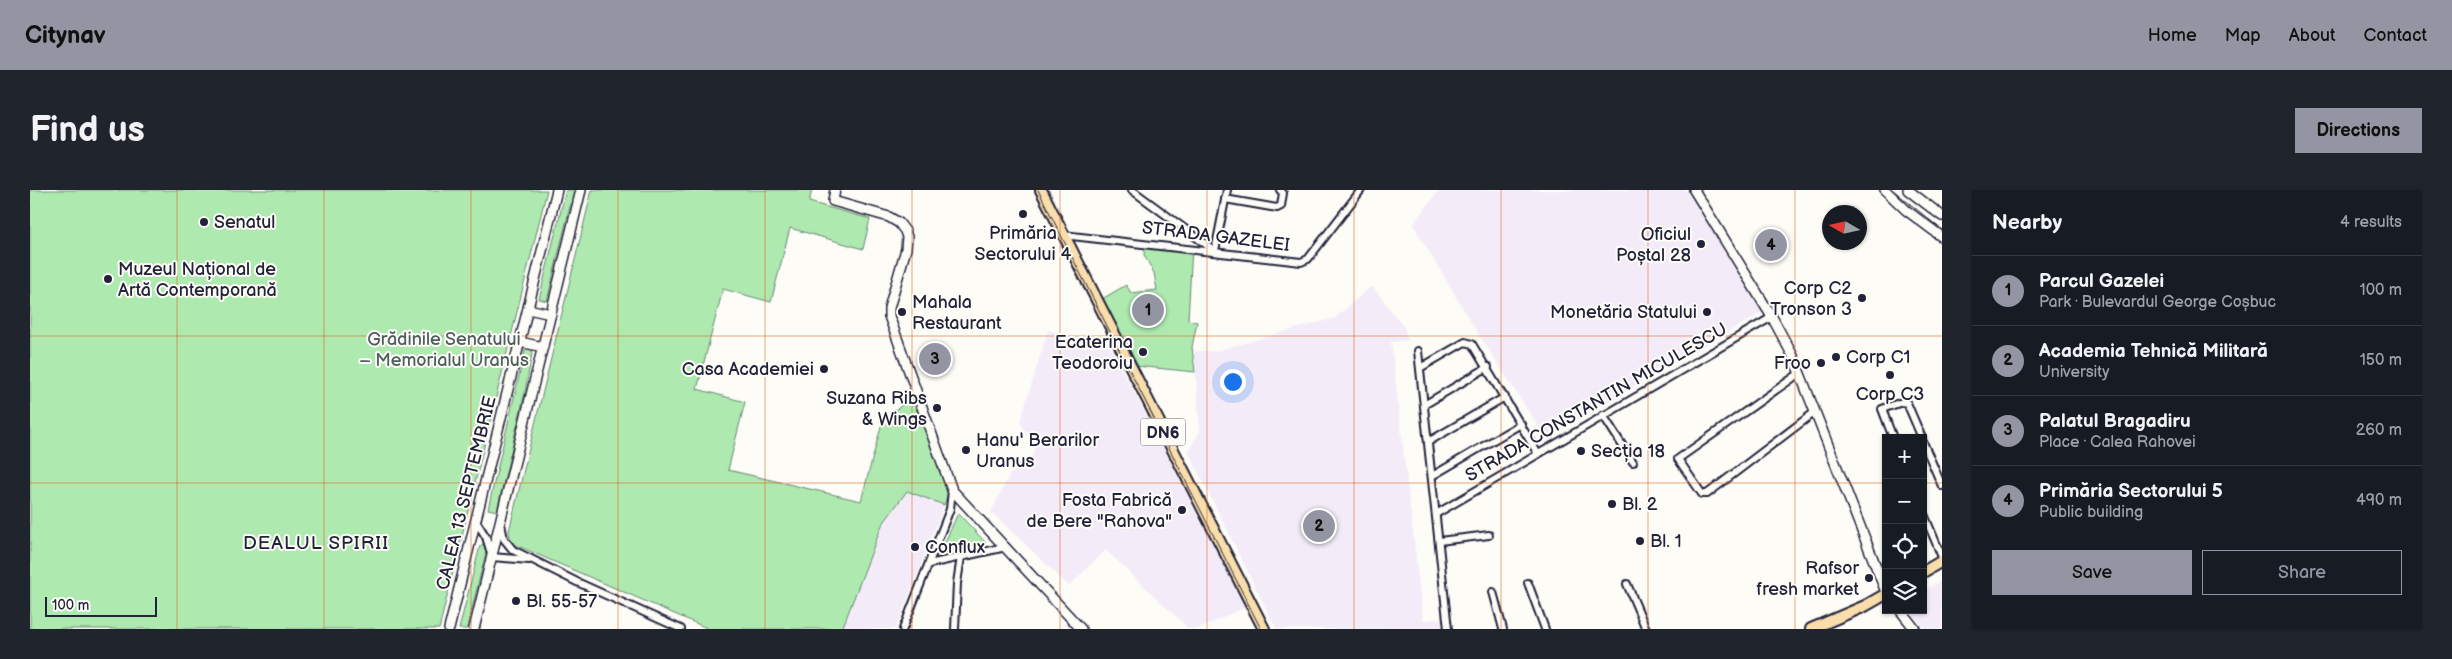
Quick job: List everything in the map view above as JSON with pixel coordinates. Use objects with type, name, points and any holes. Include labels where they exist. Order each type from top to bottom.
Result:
[{"type":"main road","name":"CALEA 13 SEPTEMBRIE","points":[[449,629],[557,190]]},
{"type":"main road","points":[[474,629],[581,190]]},
{"type":"main road","points":[[835,190],[833,201],[889,217],[898,222],[905,231],[907,243],[889,308],[889,316],[952,490],[1081,629]]},
{"type":"main road","name":"DN6","points":[[1041,190],[1264,629]]},
{"type":"main road","points":[[1694,190],[1772,317],[1800,373],[1882,583]]},
{"type":"main road","points":[[1885,190],[1906,210],[1942,237]]},
{"type":"main road","points":[[1908,190],[1942,216]]},
{"type":"main road","points":[[528,309],[551,314]]},
{"type":"main road","points":[[520,342],[543,347]]},
{"type":"main road","points":[[1927,570],[1942,562]]},
{"type":"main road","points":[[1811,629],[1865,606],[1882,595]]},
{"type":"main road","points":[[1903,614],[1915,629]]},
{"type":"street","points":[[1132,190],[1215,251],[1227,190]]},
{"type":"street","points":[[1225,199],[1277,208],[1281,206],[1283,193],[1280,190]]},
{"type":"street","name":"STRADA GAZELEI","points":[[1063,235],[1301,262],[1308,258],[1361,190]]},
{"type":"street","name":"STRADA CONSTANTIN MICULESCU","points":[[1436,514],[1772,317]]},
{"type":"street","points":[[1420,368],[1469,342],[1474,346],[1488,367],[1538,454]]},
{"type":"street","points":[[1418,351],[1448,629]]},
{"type":"street","points":[[1424,405],[1488,367]]},
{"type":"street","points":[[1800,373],[1678,459],[1702,494],[1707,494],[1815,412]]},
{"type":"street","points":[[1428,442],[1505,397]]},
{"type":"street","points":[[1891,434],[1882,409],[1902,402],[1907,403],[1920,434]]},
{"type":"street","points":[[1603,415],[1633,462]]},
{"type":"street","points":[[1432,476],[1521,424]]},
{"type":"street","points":[[1927,451],[1942,486]]},
{"type":"street","points":[[903,629],[950,509],[952,490]]},
{"type":"street","points":[[476,521],[486,537],[492,557],[533,560]]},
{"type":"street","points":[[501,521],[502,535],[509,547],[681,629]]},
{"type":"street","points":[[1927,521],[1942,557]]},
{"type":"street","points":[[1439,541],[1489,535]]},
{"type":"street","points":[[929,564],[1006,547]]},
{"type":"street","points":[[955,629],[957,583],[961,557]]},
{"type":"street","points":[[1528,583],[1545,629]]},
{"type":"street","points":[[1627,584],[1646,629]]},
{"type":"street","points":[[1493,592],[1504,629]]},
{"type":"shaded area","points":[[1439,190],[1689,190],[1765,311],[1545,437],[1474,327],[1413,225]]},
{"type":"shaded area","points":[[1370,287],[1373,287],[1403,326],[1409,340],[1391,342],[1423,620],[1443,618],[1444,629],[1276,629],[1188,451],[1200,431],[1194,351],[1215,351],[1335,318]]},
{"type":"shaded area","points":[[1048,330],[1110,347],[1247,606],[1199,629],[1189,629],[1106,550],[1069,586],[991,512],[1010,474],[1030,464],[1035,447],[1020,422]]},
{"type":"shaded area","points":[[907,491],[944,505],[896,629],[842,629],[882,525]]},
{"type":"shaded area","points":[[1942,580],[1942,629],[1925,629],[1912,614],[1927,614],[1927,589]]},
{"type":"green space","name":"Grădinile Senatului – Memorialul Uranus","points":[[30,190],[547,190],[439,629],[30,629]]},
{"type":"green space","points":[[566,190],[574,190],[547,301],[539,299]]},
{"type":"green space","points":[[592,190],[812,190],[809,202],[870,219],[863,249],[790,228],[771,302],[723,289],[697,389],[745,402],[728,470],[861,501],[883,419],[912,398],[949,491],[944,505],[907,491],[882,525],[842,629],[709,629],[511,543],[509,531]]},
{"type":"green space","points":[[1146,243],[1192,248],[1188,320],[1197,322],[1192,347],[1195,372],[1136,366],[1102,299],[1126,285],[1131,293],[1157,290],[1154,273],[1144,255]]},
{"type":"green space","points":[[526,346],[533,348],[525,392],[497,511],[488,509]]},
{"type":"green space","points":[[958,513],[986,543],[944,553],[942,549]]},
{"type":"green space","points":[[484,543],[487,548],[467,629],[459,629],[480,546]]},
{"type":"tram line","points":[[1038,190],[1261,629]]},
{"type":"tram line","points":[[1893,190],[1942,230]]},
{"type":"place","name":"Primăria Sectorului 4","points":[[1023,214]]},
{"type":"place","name":"Senatul","points":[[204,222]]},
{"type":"place","name":"Oficiul Poștal 28","points":[[1701,244]]},
{"type":"place","name":"Primăria Sectorului 5","points":[[1771,245]]},
{"type":"place","name":"Muzeul Național de Artă Contemporană","points":[[108,279]]},
{"type":"place","name":"Corp C2 Tronson 3","points":[[1862,298]]},
{"type":"place","name":"Parcul Gazelei","points":[[1148,310]]},
{"type":"place","name":"Mahala Restaurant","points":[[902,312]]},
{"type":"place","name":"Monetăria Statului","points":[[1707,312]]},
{"type":"place","name":"Ecaterina Teodoroiu","points":[[1143,352]]},
{"type":"place","name":"Corp C1","points":[[1836,357]]},
{"type":"place","name":"Palatul Bragadiru","points":[[935,359]]},
{"type":"place","name":"Froo","points":[[1821,363]]},
{"type":"place","name":"Casa Academiei","points":[[824,369]]},
{"type":"place","name":"Corp C3","points":[[1890,375]]},
{"type":"place","name":"Suzana Ribs & Wings","points":[[937,408]]},
{"type":"place","name":"Hanu' Berarilor Uranus","points":[[966,450]]},
{"type":"place","name":"Secția 18","points":[[1581,451]]},
{"type":"place","name":"Bl. 2","points":[[1612,504]]},
{"type":"place","name":"Fosta Fabrică de Bere \"Rahova\"","points":[[1182,510]]},
{"type":"place","name":"Academia Tehnică Militară","points":[[1319,526]]},
{"type":"place","name":"Bl. 1","points":[[1640,541]]},
{"type":"place","name":"Conflux","points":[[915,547]]},
{"type":"place","name":"Rafsor fresh market","points":[[1869,578]]},
{"type":"place","name":"Bl. 55-57","points":[[516,601]]},
{"type":"district","name":"DEALUL SPIRII","points":[[316,542]]}]
